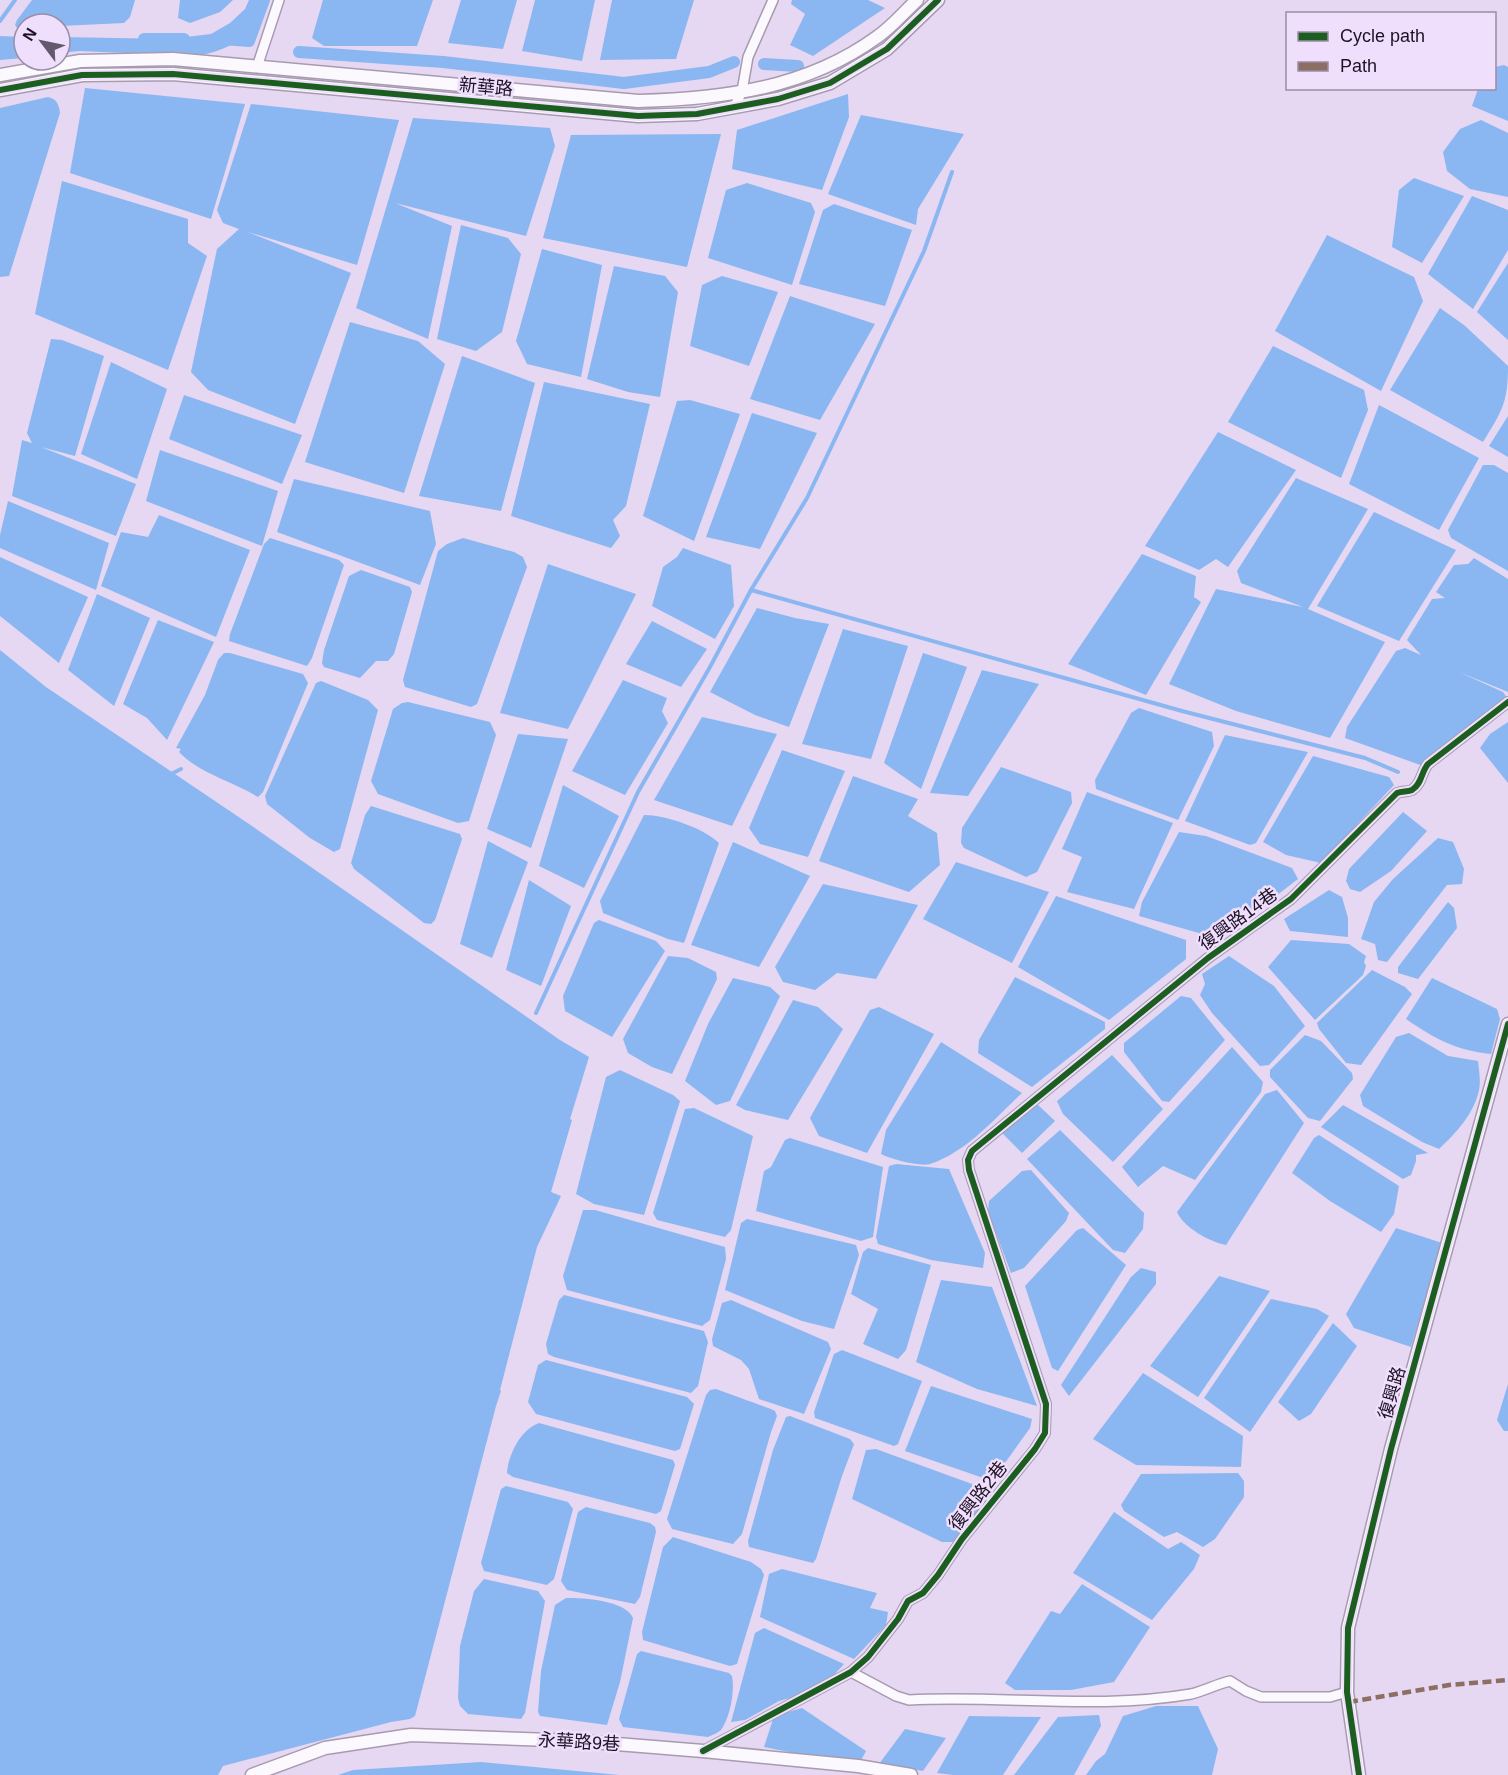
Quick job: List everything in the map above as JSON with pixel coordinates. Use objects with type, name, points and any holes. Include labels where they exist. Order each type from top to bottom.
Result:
[{"type":"street","points":[[258,67],[279,0]]},
{"type":"street","points":[[734,108],[742,91],[748,57],[773,0]]},
{"type":"street","name":"新華路","points":[[0,75],[80,60],[173,59],[638,102],[696,100],[774,86],[824,69],[878,37],[917,0]]},
{"type":"street","name":"新華路","points":[[0,90],[82,75],[173,74],[638,116],[697,114],[778,99],[830,82],[886,49],[938,0]]},
{"type":"street","name":"復興路14巷","points":[[972,1151],[1208,958],[1291,898],[1397,793],[1412,790],[1419,783],[1428,764],[1508,702]]},
{"type":"street","name":"復興路","points":[[1359,1775],[1347,1692],[1347,1638],[1350,1617],[1392,1449],[1508,1024]]},
{"type":"street","name":"復興路2巷","points":[[703,1751],[851,1672],[868,1657],[898,1619],[908,1601],[923,1593],[938,1575],[962,1539],[1035,1449],[1044,1433],[1046,1404],[969,1170],[968,1160],[972,1151]]},
{"type":"street","points":[[851,1672],[909,1700],[1144,1699],[1193,1693],[1230,1681],[1246,1691],[1261,1696],[1330,1697],[1347,1692]]},
{"type":"street","name":"永華路9巷","points":[[252,1775],[325,1748],[411,1735],[580,1742],[703,1751],[858,1766],[911,1775]]},
{"type":"water","points":[[32,0],[135,0],[130,17],[124,23],[72,25],[72,12],[23,12]]},
{"type":"water","points":[[180,0],[233,0],[220,12],[190,23],[178,18]]},
{"type":"water","points":[[249,0],[269,0],[257,22],[241,39],[208,54],[196,56],[72,52],[72,37],[169,39],[211,34],[230,23],[245,9]]},
{"type":"water","points":[[323,0],[433,0],[417,46],[324,46],[312,38]]},
{"type":"water","points":[[461,0],[517,0],[503,49],[448,43]]},
{"type":"water","points":[[535,0],[595,0],[582,61],[522,51]]},
{"type":"water","points":[[612,0],[694,0],[676,59],[600,60]]},
{"type":"water","points":[[792,0],[868,0],[885,8],[813,56],[790,45],[805,14],[791,4]]},
{"type":"water","points":[[0,36],[12,36],[12,59],[0,60]]},
{"type":"water","points":[[1504,65],[1508,67],[1508,121],[1472,106],[1478,90],[1496,90],[1496,67]]},
{"type":"water","points":[[85,88],[245,104],[211,219],[70,173]]},
{"type":"water","points":[[848,94],[849,117],[822,190],[732,169],[737,130]]},
{"type":"water","points":[[48,97],[57,103],[60,113],[9,276],[0,277],[0,108]]},
{"type":"water","points":[[251,104],[399,120],[357,265],[248,232],[351,273],[295,424],[208,390],[191,372],[217,249],[239,229],[223,223],[217,210]]},
{"type":"water","points":[[861,115],[964,134],[918,209],[916,225],[828,194]]},
{"type":"water","points":[[413,118],[550,128],[555,146],[526,236],[395,203],[452,226],[428,339],[356,308]]},
{"type":"water","points":[[1481,120],[1508,133],[1508,197],[1470,189],[1447,171],[1443,152],[1460,129]]},
{"type":"water","points":[[721,134],[687,267],[543,238],[571,135]]},
{"type":"water","points":[[1414,178],[1464,196],[1422,263],[1392,247],[1399,190]]},
{"type":"water","points":[[62,181],[188,219],[188,243],[207,256],[168,370],[35,314]]},
{"type":"water","points":[[747,183],[811,203],[815,212],[792,285],[708,258],[726,190]]},
{"type":"water","points":[[1472,196],[1508,210],[1508,250],[1473,309],[1428,274]]},
{"type":"water","points":[[834,204],[912,230],[885,306],[799,284],[823,210]]},
{"type":"water","points":[[461,225],[508,238],[521,254],[502,332],[476,351],[437,339]]},
{"type":"water","points":[[1327,235],[1414,277],[1423,301],[1381,391],[1275,331]]},
{"type":"water","points":[[542,249],[602,265],[581,377],[527,364],[516,341]]},
{"type":"water","points":[[1508,263],[1508,340],[1477,312]]},
{"type":"water","points":[[614,266],[665,276],[678,292],[660,397],[628,392],[587,379]]},
{"type":"water","points":[[722,276],[778,292],[749,366],[690,346],[702,285]]},
{"type":"water","points":[[790,296],[875,324],[820,420],[750,399]]},
{"type":"water","points":[[1440,308],[1464,325],[1508,366],[1507,389],[1503,406],[1483,442],[1390,390]]},
{"type":"water","points":[[350,322],[418,341],[445,364],[404,493],[305,462]]},
{"type":"water","points":[[51,339],[62,340],[104,356],[75,456],[41,447],[136,484],[116,536],[12,496],[22,440],[32,443],[27,433]]},
{"type":"water","points":[[1273,346],[1364,390],[1368,410],[1341,478],[1228,422]]},
{"type":"water","points":[[462,356],[535,383],[501,511],[419,496]]},
{"type":"water","points":[[111,362],[167,389],[137,479],[81,454]]},
{"type":"water","points":[[544,382],[650,404],[626,506],[613,520],[620,536],[611,548],[511,516]]},
{"type":"water","points":[[184,395],[302,435],[282,484],[169,439]]},
{"type":"water","points":[[690,400],[740,414],[694,541],[643,516],[677,401]]},
{"type":"water","points":[[1379,405],[1479,458],[1439,530],[1349,484]]},
{"type":"water","points":[[752,413],[817,433],[760,549],[706,537]]},
{"type":"water","points":[[1508,416],[1508,457],[1489,446]]},
{"type":"water","points":[[1218,432],[1296,470],[1228,567],[1216,559],[1199,570],[1145,546]]},
{"type":"water","points":[[160,450],[278,491],[262,546],[146,501]]},
{"type":"water","points":[[1483,465],[1494,465],[1508,473],[1508,571],[1451,538],[1448,530]]},
{"type":"water","points":[[1296,478],[1368,509],[1308,609],[1385,642],[1330,738],[1236,711],[1169,684],[1216,589],[1303,607],[1241,583],[1237,571]]},
{"type":"water","points":[[294,479],[430,511],[436,544],[420,585],[277,532]]},
{"type":"water","points":[[8,501],[109,543],[96,590],[0,548],[0,535]]},
{"type":"water","points":[[1374,512],[1456,550],[1399,641],[1317,606]]},
{"type":"water","points":[[159,515],[250,550],[216,637],[101,586],[121,532],[148,537]]},
{"type":"water","points":[[270,538],[339,560],[344,565],[312,658],[307,666],[229,641],[264,544]]},
{"type":"water","points":[[463,538],[514,552],[523,557],[527,567],[477,704],[471,707],[405,687],[403,680],[438,551],[447,544]]},
{"type":"water","points":[[683,548],[731,565],[734,606],[715,639],[652,606],[663,567],[677,557]]},
{"type":"water","points":[[1142,554],[1196,576],[1194,597],[1201,602],[1146,695],[1068,664]]},
{"type":"water","points":[[0,557],[88,597],[59,663],[0,616]]},
{"type":"water","points":[[1474,558],[1508,579],[1508,692],[1459,672],[1503,692],[1507,698],[1423,766],[1345,738],[1347,727],[1396,651],[1405,648],[1421,655],[1407,640],[1432,599],[1445,598],[1436,592],[1454,565],[1468,564]]},
{"type":"water","points":[[548,564],[636,594],[568,729],[500,713]]},
{"type":"water","points":[[361,570],[410,587],[412,592],[394,654],[388,661],[376,661],[360,678],[324,667],[322,663],[324,650],[349,576]]},
{"type":"water","points":[[97,594],[150,618],[114,706],[68,670]]},
{"type":"water","points":[[757,608],[829,624],[789,727],[755,715],[710,692]]},
{"type":"water","points":[[158,620],[214,642],[167,740],[147,718],[123,704]]},
{"type":"water","points":[[652,621],[707,649],[681,687],[626,664]]},
{"type":"water","points":[[843,629],[908,646],[871,759],[802,744]]},
{"type":"water","points":[[0,650],[46,687],[252,826],[560,1040],[589,1057],[551,1192],[561,1196],[537,1247],[415,1716],[223,1766],[218,1775],[0,1775]]},
{"type":"water","points":[[224,653],[303,674],[308,683],[263,792],[258,797],[206,772],[187,760],[179,752],[181,749],[176,748],[205,695],[218,660]]},
{"type":"water","points":[[923,653],[967,667],[921,789],[884,763]]},
{"type":"water","points":[[982,670],[1039,684],[968,796],[930,793]]},
{"type":"water","points":[[623,680],[667,698],[662,711],[668,723],[625,795],[572,771]]},
{"type":"water","points":[[321,681],[368,700],[378,710],[340,849],[334,852],[310,838],[267,804],[265,796],[316,683]]},
{"type":"water","points":[[408,702],[490,722],[496,735],[469,821],[458,823],[378,794],[371,781],[393,709]]},
{"type":"water","points":[[1139,708],[1212,732],[1214,746],[1178,820],[1096,789],[1095,780],[1131,713]]},
{"type":"water","points":[[702,717],[777,734],[732,826],[654,800]]},
{"type":"water","points":[[1508,722],[1508,783],[1480,748],[1490,734]]},
{"type":"water","points":[[518,734],[568,739],[531,848],[487,829]]},
{"type":"water","points":[[1225,735],[1308,752],[1256,843],[1250,845],[1185,821]]},
{"type":"water","points":[[782,750],[845,771],[808,857],[760,844],[749,828]]},
{"type":"water","points":[[1313,756],[1389,777],[1394,785],[1321,863],[1286,855],[1263,842]]},
{"type":"water","points":[[1001,767],[1071,792],[1072,803],[1037,872],[1026,877],[964,848],[961,843],[962,828]]},
{"type":"water","points":[[853,776],[918,799],[908,816],[937,833],[940,865],[909,892],[819,861]]},
{"type":"water","points":[[563,785],[619,816],[584,888],[539,866]]},
{"type":"water","points":[[1087,792],[1173,823],[1134,909],[1067,892],[1082,857],[1062,849]]},
{"type":"water","points":[[371,806],[460,834],[462,839],[435,920],[431,924],[424,923],[354,869],[351,863],[365,815]]},
{"type":"water","points":[[1403,812],[1427,831],[1391,871],[1360,892],[1350,889],[1346,881],[1349,869]]},
{"type":"water","points":[[644,815],[684,823],[704,832],[719,843],[684,943],[668,939],[603,913],[600,901]]},
{"type":"water","points":[[1179,832],[1206,836],[1292,868],[1298,879],[1220,939],[1139,916],[1142,902]]},
{"type":"water","points":[[1438,838],[1453,842],[1464,869],[1462,884],[1447,885],[1387,962],[1378,960],[1375,944],[1361,939],[1374,902],[1393,879]]},
{"type":"water","points":[[488,841],[528,862],[492,958],[460,944]]},
{"type":"water","points":[[733,842],[810,876],[759,967],[691,945]]},
{"type":"water","points":[[956,862],[1049,892],[1012,963],[923,919]]},
{"type":"water","points":[[529,880],[571,906],[541,986],[506,970]]},
{"type":"water","points":[[823,884],[918,905],[876,979],[837,973],[815,990],[783,982],[775,967]]},
{"type":"water","points":[[1329,890],[1342,897],[1348,918],[1348,937],[1290,931],[1284,919]]},
{"type":"water","points":[[1056,896],[1186,940],[1186,959],[1109,1020],[1018,967]]},
{"type":"water","points":[[1448,902],[1454,908],[1457,928],[1418,979],[1398,973],[1398,967]]},
{"type":"water","points":[[599,920],[656,941],[665,951],[612,1037],[565,1011],[563,996],[594,923]]},
{"type":"water","points":[[1291,940],[1349,944],[1366,956],[1363,975],[1315,1020],[1268,967]]},
{"type":"water","points":[[668,956],[688,958],[716,972],[717,979],[672,1074],[652,1067],[628,1053],[623,1039]]},
{"type":"water","points":[[1229,956],[1274,986],[1305,1026],[1269,1065],[1260,1066],[1212,1013],[1200,995],[1205,984],[1202,974]]},
{"type":"water","points":[[1372,970],[1405,987],[1412,994],[1361,1065],[1346,1063],[1319,1029],[1317,1023]]},
{"type":"water","points":[[1015,977],[1105,1022],[1105,1029],[1032,1087],[978,1053],[979,1040]]},
{"type":"water","points":[[733,978],[770,987],[780,996],[730,1101],[716,1105],[685,1081],[708,1024]]},
{"type":"water","points":[[1432,978],[1497,1009],[1500,1019],[1491,1054],[1467,1050],[1446,1042],[1406,1019]]},
{"type":"water","points":[[1181,996],[1191,998],[1225,1040],[1169,1102],[1162,1101],[1124,1052],[1124,1043]]},
{"type":"water","points":[[793,1000],[818,1007],[843,1029],[788,1120],[745,1110],[736,1105]]},
{"type":"water","points":[[879,1007],[934,1034],[867,1153],[819,1136],[810,1118],[870,1010]]},
{"type":"water","points":[[1409,1033],[1448,1056],[1478,1061],[1480,1087],[1477,1099],[1458,1130],[1439,1149],[1422,1142],[1363,1106],[1360,1095],[1396,1037]]},
{"type":"water","points":[[1305,1035],[1321,1041],[1352,1073],[1353,1079],[1320,1121],[1308,1118],[1270,1077],[1270,1070]]},
{"type":"water","points":[[941,1042],[1022,1093],[980,1133],[943,1159],[926,1165],[881,1154],[886,1130]]},
{"type":"water","points":[[1232,1047],[1263,1082],[1261,1092],[1195,1180],[1163,1166],[1138,1187],[1122,1167]]},
{"type":"water","points":[[1112,1055],[1163,1109],[1113,1162],[1063,1114],[1057,1101]]},
{"type":"water","points":[[620,1070],[673,1095],[680,1101],[644,1215],[594,1204],[576,1194],[606,1077]]},
{"type":"water","points":[[1277,1090],[1304,1123],[1226,1245],[1213,1241],[1191,1229],[1177,1212],[1265,1094]]},
{"type":"water","points":[[1036,1103],[1055,1121],[1022,1153],[1002,1133]]},
{"type":"water","points":[[1343,1105],[1428,1153],[1416,1155],[1411,1175],[1403,1179],[1321,1127]]},
{"type":"water","points":[[694,1108],[753,1136],[731,1230],[725,1237],[657,1220],[653,1213],[685,1109]]},
{"type":"water","points":[[1060,1130],[1144,1213],[1143,1229],[1125,1253],[1113,1250],[1027,1159]]},
{"type":"water","points":[[1319,1135],[1399,1186],[1394,1214],[1381,1232],[1330,1201],[1292,1173],[1314,1138]]},
{"type":"water","points":[[790,1138],[883,1167],[873,1237],[861,1241],[756,1211],[764,1171],[771,1167],[785,1140]]},
{"type":"water","points":[[896,1164],[949,1169],[985,1253],[983,1268],[931,1260],[878,1244],[876,1237],[889,1166]]},
{"type":"water","points":[[1031,1170],[1069,1213],[1066,1221],[1024,1268],[1011,1273],[988,1212],[989,1201],[1022,1171]]},
{"type":"water","points":[[583,1210],[595,1210],[725,1247],[726,1259],[710,1320],[702,1326],[567,1290],[563,1276]]},
{"type":"water","points":[[747,1219],[856,1245],[859,1255],[834,1329],[802,1321],[725,1290],[741,1223]]},
{"type":"water","points":[[1083,1228],[1126,1265],[1058,1371],[1052,1368],[1025,1286],[1077,1230]]},
{"type":"water","points":[[1396,1228],[1442,1243],[1411,1347],[1354,1328],[1346,1314]]},
{"type":"water","points":[[868,1248],[931,1265],[906,1350],[898,1359],[863,1344],[878,1309],[851,1294],[863,1252]]},
{"type":"water","points":[[1141,1268],[1156,1272],[1156,1284],[1069,1396],[1061,1385],[1131,1277]]},
{"type":"water","points":[[1219,1276],[1270,1291],[1198,1397],[1150,1366]]},
{"type":"water","points":[[941,1280],[992,1287],[1037,1406],[977,1389],[916,1362]]},
{"type":"water","points":[[564,1295],[704,1331],[708,1342],[698,1386],[691,1393],[548,1354],[546,1344],[559,1300]]},
{"type":"water","points":[[1271,1299],[1317,1309],[1329,1316],[1250,1432],[1204,1398]]},
{"type":"water","points":[[731,1300],[828,1342],[831,1349],[804,1414],[759,1399],[749,1369],[741,1360],[713,1346],[712,1339],[722,1303]]},
{"type":"water","points":[[1333,1323],[1357,1346],[1311,1414],[1299,1421],[1278,1402]]},
{"type":"water","points":[[842,1350],[922,1381],[898,1444],[894,1446],[815,1418],[814,1412],[834,1354]]},
{"type":"water","points":[[546,1360],[687,1397],[694,1404],[680,1449],[675,1451],[536,1414],[528,1402],[538,1365]]},
{"type":"water","points":[[1143,1373],[1243,1436],[1241,1467],[1136,1465],[1093,1439]]},
{"type":"water","points":[[1508,1384],[1508,1431],[1504,1431],[1497,1420]]},
{"type":"water","points":[[931,1386],[1032,1419],[1030,1428],[992,1481],[905,1451]]},
{"type":"water","points":[[716,1389],[771,1409],[777,1416],[742,1534],[733,1544],[672,1529],[667,1519],[706,1395],[710,1390]]},
{"type":"water","points":[[790,1416],[850,1439],[854,1444],[813,1563],[749,1547],[748,1541],[773,1450],[786,1417]]},
{"type":"water","points":[[539,1423],[673,1460],[675,1465],[661,1511],[656,1514],[513,1477],[507,1473],[510,1458],[521,1437],[532,1426]]},
{"type":"water","points":[[876,1449],[983,1488],[985,1503],[954,1542],[942,1542],[852,1499],[866,1450]]},
{"type":"water","points":[[1238,1473],[1244,1481],[1244,1497],[1215,1539],[1203,1547],[1177,1532],[1164,1537],[1124,1511],[1121,1505],[1141,1474]]},
{"type":"water","points":[[506,1486],[568,1502],[573,1509],[554,1579],[547,1585],[484,1571],[481,1563],[501,1489]]},
{"type":"water","points":[[586,1507],[650,1523],[655,1527],[656,1532],[640,1597],[635,1604],[567,1590],[561,1581],[578,1512]]},
{"type":"water","points":[[1114,1512],[1168,1549],[1181,1542],[1200,1555],[1194,1569],[1152,1620],[1073,1573]]},
{"type":"water","points":[[673,1537],[751,1562],[761,1569],[764,1575],[737,1664],[730,1666],[643,1640],[642,1632],[663,1547]]},
{"type":"water","points":[[782,1569],[877,1593],[870,1608],[888,1612],[886,1625],[854,1659],[760,1617],[769,1574]]},
{"type":"water","points":[[484,1579],[538,1591],[545,1601],[525,1713],[521,1719],[468,1714],[460,1706],[458,1698],[460,1646],[474,1591]]},
{"type":"water","points":[[1082,1584],[1150,1627],[1114,1682],[1071,1690],[1015,1690],[1005,1683],[1051,1611],[1060,1614]]},
{"type":"water","points":[[566,1598],[603,1601],[622,1607],[633,1618],[620,1682],[607,1725],[540,1716],[538,1712],[541,1671],[555,1605]]},
{"type":"water","points":[[764,1628],[844,1664],[834,1675],[801,1695],[779,1701],[745,1720],[731,1722],[755,1633]]},
{"type":"water","points":[[641,1651],[729,1673],[733,1682],[732,1697],[727,1719],[721,1730],[708,1737],[623,1727],[619,1719],[637,1654]]},
{"type":"water","points":[[1156,1706],[1198,1706],[1218,1749],[1212,1775],[1086,1775],[1096,1761],[1105,1754],[1123,1716]]},
{"type":"water","points":[[802,1708],[866,1751],[858,1766],[764,1747],[774,1716]]},
{"type":"water","points":[[1099,1715],[1101,1726],[1074,1775],[1014,1775],[1058,1717]]},
{"type":"water","points":[[969,1716],[1041,1717],[1003,1775],[937,1773]]},
{"type":"water","points":[[905,1729],[946,1738],[923,1771],[879,1764]]},
{"type":"water","points":[[481,1762],[619,1775],[338,1775],[353,1770]]},
{"type":"waterway","points":[[0,21],[15,0]]},
{"type":"waterway","points":[[222,39],[249,41],[264,0]]},
{"type":"waterway","points":[[144,39],[184,39]]},
{"type":"waterway","points":[[299,52],[443,62],[624,83],[709,72],[734,62]]},
{"type":"waterway","points":[[764,64],[798,66]]},
{"type":"waterway","points":[[536,1013],[638,792],[710,667],[751,590],[807,498],[924,251],[952,172]]},
{"type":"waterway","points":[[751,590],[1182,711],[1365,758],[1398,772]]},
{"type":"waterway","points":[[171,774],[181,769]]},
{"type":"marked path","points":[[1349,1702],[1449,1685],[1508,1680]]},
{"type":"cycle path","points":[[0,90],[82,75],[173,74],[638,116],[697,114],[778,99],[830,83],[887,49],[938,0]]},
{"type":"cycle path","points":[[703,1751],[851,1672],[868,1657],[898,1619],[908,1601],[923,1593],[938,1575],[962,1539],[1035,1449],[1045,1433],[1046,1404],[969,1170],[968,1160],[972,1151],[1208,958],[1291,899],[1397,793],[1410,791],[1415,787],[1428,764],[1508,702]]},
{"type":"cycle path","points":[[1359,1775],[1347,1692],[1348,1628],[1391,1449],[1508,1024]]}]
